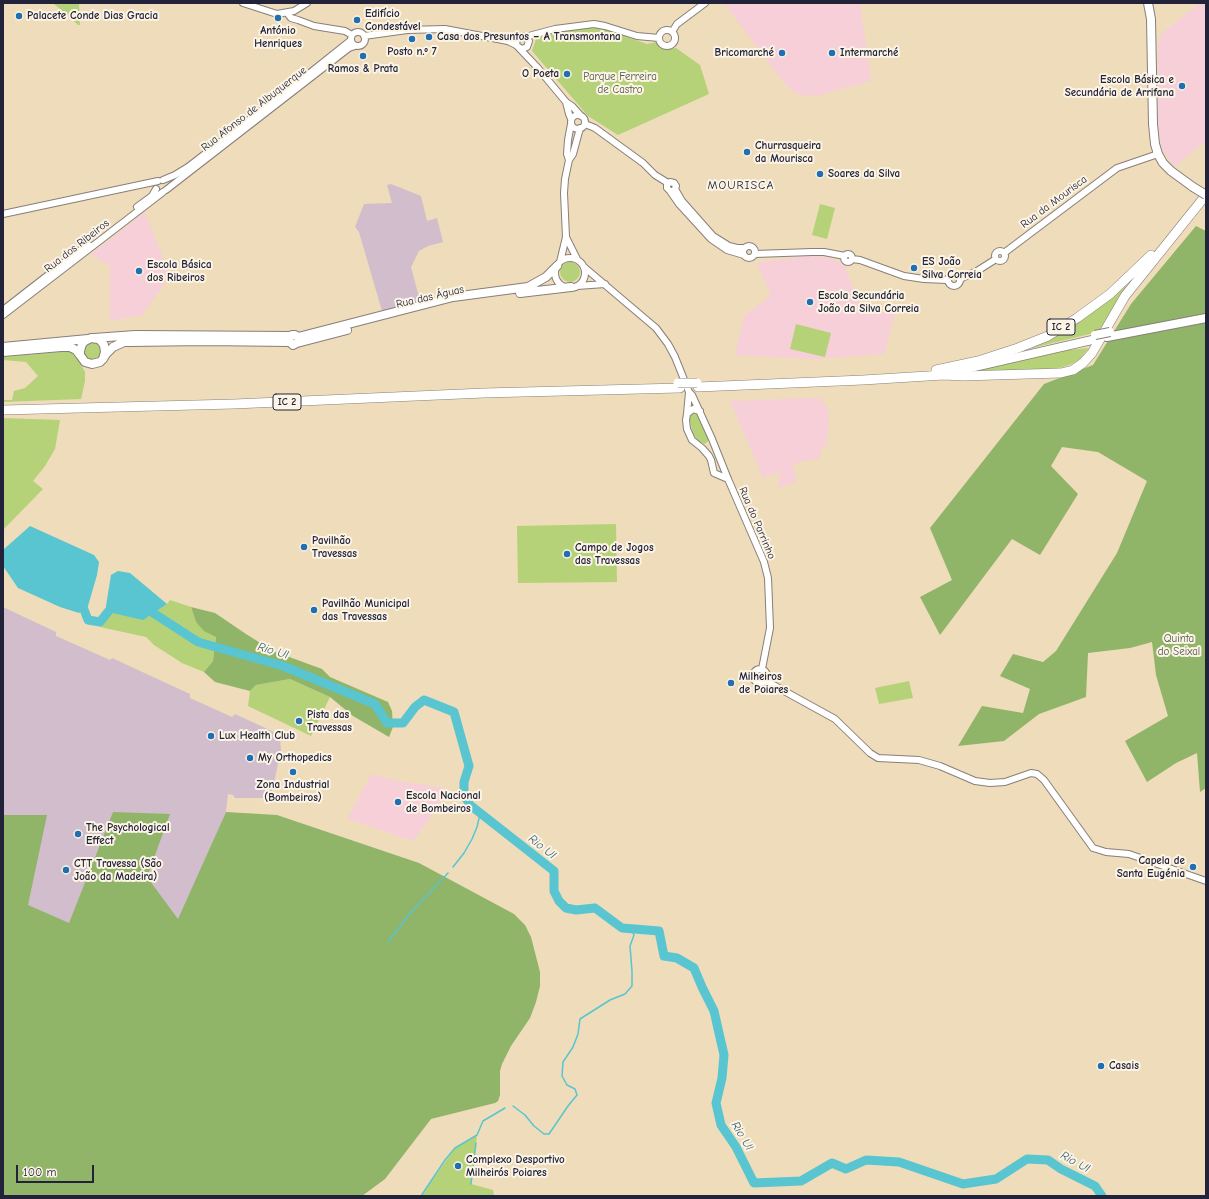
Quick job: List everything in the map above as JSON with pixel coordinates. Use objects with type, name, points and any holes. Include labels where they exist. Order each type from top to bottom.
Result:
[{"type":"highway","name":"IC 2","points":[[845,379],[948,368],[978,361],[1018,348],[1048,336],[1077,318],[1110,294],[1142,264],[1206,190]]},
{"type":"highway","name":"IC 2","points":[[3,406],[234,404],[679,385],[695,387],[944,375],[963,376],[1061,373],[1073,370],[1083,363],[1092,352],[1125,296],[1206,195]]},
{"type":"highway","name":"IC 2","points":[[3,410],[77,405]]},
{"type":"main road","points":[[1148,3],[1151,19],[1152,124],[1158,154],[1171,171],[1206,195]]},
{"type":"main road","name":"Rua das Águas","points":[[3,347],[91,339],[107,336],[142,335],[294,340],[453,297],[528,287],[546,277],[558,264]]},
{"type":"main road","name":"Rua das Águas","points":[[102,360],[113,347],[124,342],[294,340],[453,301],[574,287]]},
{"type":"main road","points":[[978,361],[1206,314]]},
{"type":"main road","points":[[1109,335],[1206,318]]},
{"type":"main road","points":[[944,375],[1094,338]]},
{"type":"main road","points":[[3,352],[70,347],[76,350],[85,362],[96,364],[102,360],[105,352],[104,344],[98,339],[91,339],[82,344],[80,355]]},
{"type":"street","points":[[243,3],[277,14],[294,11],[307,3]]},
{"type":"street","points":[[287,13],[300,3]]},
{"type":"street","points":[[672,32],[677,24],[706,3]]},
{"type":"street","points":[[287,13],[291,18],[314,26],[344,31],[352,38],[352,43],[355,46],[360,46],[363,44],[365,40],[364,36]]},
{"type":"street","points":[[508,41],[533,36],[555,29],[594,24],[637,36],[659,38]]},
{"type":"street","points":[[352,38],[358,32],[364,36],[376,33],[438,28],[508,41],[524,49],[533,36]]},
{"type":"street","points":[[659,38],[665,31],[672,32]]},
{"type":"street","points":[[659,38],[663,45],[671,46],[675,40],[675,36],[672,32]]},
{"type":"street","points":[[522,37],[528,45],[529,58]]},
{"type":"street","points":[[522,37],[516,40],[525,56],[529,58],[566,102],[572,106],[584,120],[583,126],[578,133],[573,154],[569,160],[565,178],[564,193],[566,237],[556,271],[558,281],[561,284],[574,287],[605,284]]},
{"type":"street","name":"Rua Afonso de Albuquerque","points":[[3,214],[161,180],[175,175],[188,167],[323,63],[352,38]]},
{"type":"street","name":"Rua Afonso de Albuquerque","points":[[165,191],[349,48],[355,46]]},
{"type":"street","points":[[566,102],[574,128],[583,126],[595,128],[643,163],[656,175],[668,183],[674,183],[676,186],[673,190]]},
{"type":"street","points":[[569,160],[568,140],[571,122],[576,115],[581,116]]},
{"type":"street","name":"Rua da Mourisca","points":[[755,254],[824,252],[845,256],[850,254],[852,259],[860,260],[904,276],[947,280],[950,285],[953,286],[958,284],[960,279],[977,271],[996,259],[1000,261],[1003,260],[1005,257],[1004,252],[1117,168],[1158,154]]},
{"type":"street","points":[[3,218],[150,186],[159,192],[165,191],[167,184],[161,180],[155,184],[156,189]]},
{"type":"street","name":"Rua dos Ribeiros","points":[[3,310],[152,196],[156,189]]},
{"type":"street","points":[[673,190],[713,236],[728,246],[737,248],[745,248],[748,246],[752,247],[755,250],[753,257],[746,258],[744,255],[727,250],[711,239],[679,204],[673,190]]},
{"type":"street","name":"Rua dos Ribeiros","points":[[3,316],[165,191]]},
{"type":"street","points":[[566,237],[576,259],[584,267],[585,275],[583,279],[574,287]]},
{"type":"street","points":[[744,255],[743,252],[745,248]]},
{"type":"street","points":[[558,264],[568,258],[576,259]]},
{"type":"street","name":"Rua do Parrinho","points":[[584,267],[656,328],[695,387]]},
{"type":"street","name":"Rua do Parrinho","points":[[695,387],[692,395],[764,562],[768,578],[770,628],[762,669]]},
{"type":"street","name":"Rua do Parrinho","points":[[695,387],[687,414],[686,425],[692,440],[702,448],[711,460],[714,473],[728,479]]},
{"type":"street","points":[[687,414],[693,409],[700,411]]},
{"type":"street","points":[[702,448],[711,444],[712,439]]},
{"type":"street","points":[[762,669],[767,674],[766,680],[760,684],[755,682],[753,678],[755,671],[762,669]]},
{"type":"street","points":[[766,680],[835,719],[870,754],[878,758],[919,760],[940,766],[976,780],[990,783],[1005,782],[1030,773],[1037,774],[1044,780],[1093,848],[1106,852],[1129,854],[1206,881]]},
{"type":"shaded area","points":[[724,3],[860,3],[871,81],[816,96],[800,95],[794,92],[783,82]]},
{"type":"shaded area","name":"Escola Básica e Secundária de Arrifana","points":[[1200,3],[1206,3],[1206,141],[1174,167],[1162,149],[1157,125],[1158,46],[1161,34]]},
{"type":"shaded area","points":[[391,184],[421,196],[427,221],[437,218],[443,242],[428,246],[419,251],[411,267],[420,301],[382,311],[359,232],[355,227],[364,204],[392,203],[387,185]]},
{"type":"shaded area","name":"Escola Básica dos Ribeiros","points":[[145,212],[170,276],[142,315],[110,321],[110,266],[91,254]]},
{"type":"shaded area","name":"Escola Secundária João da Silva Correia","points":[[804,256],[829,257],[844,265],[861,308],[895,314],[884,354],[815,359],[735,355],[744,316],[771,295],[757,263]]},
{"type":"shaded area","points":[[820,398],[828,409],[827,446],[822,447],[820,458],[793,464],[797,482],[777,488],[781,472],[763,478],[730,401]]},
{"type":"shaded area","points":[[3,607],[56,632],[56,636],[110,660],[112,658],[190,694],[190,698],[232,717],[235,714],[274,732],[280,739],[281,750],[272,792],[265,798],[235,798],[233,795],[228,794],[226,812],[179,919],[3,944]]},
{"type":"shaded area","name":"Escola Nacional de Bombeiros","points":[[372,774],[398,781],[445,788],[437,808],[415,839],[411,840],[347,819]]},
{"type":"green space","points":[[53,3],[79,3],[80,25],[78,25]]},
{"type":"green space","name":"Parque Ferreira de Castro","points":[[594,27],[647,44],[657,42],[664,49],[676,48],[700,65],[709,94],[618,135],[588,116],[532,51],[536,39],[549,33]]},
{"type":"green space","points":[[820,204],[835,208],[827,239],[812,235]]},
{"type":"green space","name":"Quinta do Seixal","points":[[1196,226],[1206,231],[1206,788],[1200,792],[1197,753],[1176,763],[1147,782],[1125,741],[1168,716],[1156,675],[1152,642],[1130,648],[1088,653],[1086,697],[1039,714],[1004,741],[958,746],[982,706],[1023,713],[1030,689],[1000,676],[1013,654],[1043,662],[1056,651],[1117,553],[1147,481],[1098,452],[1062,447],[1051,466],[1078,494],[1040,555],[1012,539],[940,635],[920,597],[952,580],[930,528],[1044,384],[1093,365],[1131,304]]},
{"type":"green space","points":[[570,262],[577,265],[580,272],[577,279],[570,282],[563,279],[560,272],[563,265]]},
{"type":"green space","points":[[1139,276],[1102,331],[1032,348],[1103,304]]},
{"type":"green space","points":[[796,324],[831,333],[825,357],[790,349]]},
{"type":"green space","points":[[93,342],[99,345],[102,351],[99,357],[93,360],[87,357],[84,351],[87,345]]},
{"type":"green space","points":[[1089,348],[1079,360],[1056,369],[975,371],[1069,350]]},
{"type":"green space","points":[[70,351],[75,354],[85,372],[85,381],[81,399],[3,402],[3,400],[12,400],[14,391],[25,388],[38,376],[26,362],[3,360],[3,357]]},
{"type":"green space","points":[[695,412],[699,415],[709,440],[705,444],[698,441],[693,433],[689,418],[690,415]]},
{"type":"green space","points":[[3,418],[60,420],[55,449],[45,466],[33,481],[43,489],[3,530]]},
{"type":"green space","name":"Campo de Jogos das Travessas","points":[[616,524],[617,582],[518,583],[517,526]]},
{"type":"green space","points":[[170,600],[191,607],[196,622],[216,636],[213,661],[204,672],[182,663],[154,645],[146,637],[100,627],[109,612],[143,619],[167,604]]},
{"type":"green space","points":[[191,607],[215,613],[273,651],[322,669],[330,677],[388,702],[392,711],[393,727],[389,737],[353,716],[330,697],[290,679],[256,685],[250,691],[215,682],[204,672],[213,661],[216,637],[204,631],[196,622]]},
{"type":"green space","name":"Pista das Travessas","points":[[290,679],[330,697],[311,736],[248,706],[250,691],[256,685]]},
{"type":"green space","points":[[909,681],[913,698],[879,704],[875,688]]},
{"type":"green space","points":[[113,812],[170,814],[147,877],[178,919],[226,812],[277,815],[419,863],[514,914],[525,925],[531,937],[540,972],[540,986],[530,1018],[511,1046],[502,1064],[500,1071],[500,1095],[498,1101],[431,1119],[385,1179],[362,1196],[3,1196],[3,815],[47,815],[28,905],[69,923]]},
{"type":"green space","name":"Complexo Desportivo Milheirós Poiares","points":[[477,1135],[471,1184],[493,1190],[494,1196],[421,1196],[455,1148]]},
{"type":"water","points":[[30,526],[94,555],[99,562],[97,575],[88,606],[79,613],[60,607],[18,588],[3,566],[3,550]]},
{"type":"water","points":[[118,571],[130,573],[167,604],[143,620],[108,612],[106,606],[111,575]]},
{"type":"waterway","name":"Rio Ul","points":[[80,599],[88,620],[100,622],[111,608],[117,605]]},
{"type":"waterway","name":"Rio Ul","points":[[144,607],[198,642],[283,666],[375,704],[387,723],[403,723],[415,707],[424,700],[454,712],[469,766],[464,782],[464,795],[470,805],[554,871],[554,891],[559,901],[566,908],[576,910],[595,908],[622,928],[659,931],[664,956],[677,958],[694,968],[714,1011],[724,1055],[722,1078],[716,1103],[721,1125],[736,1147],[754,1183],[801,1181],[832,1163],[846,1169],[866,1160],[899,1162],[963,1184],[996,1179],[1027,1159],[1048,1160],[1061,1169],[1095,1186],[1102,1196]]},
{"type":"waterway","points":[[453,867],[464,853],[472,839],[480,814]]},
{"type":"waterway","points":[[388,942],[412,911],[448,873]]},
{"type":"waterway","points":[[513,1106],[525,1115],[534,1126],[544,1134],[549,1134],[577,1095],[575,1089],[567,1085],[562,1076],[563,1062],[573,1047],[578,1034],[580,1019],[610,1000],[625,994],[632,986],[630,946],[634,935],[631,929]]},
{"type":"waterway","points":[[421,1196],[445,1160],[455,1148],[477,1135],[483,1121],[505,1108]]},
{"type":"waterway","points":[[471,1184],[476,1143]]},
{"type":"place","name":"Palacete Conde Dias Gracia","points":[[19,16]]},
{"type":"place","name":"António Henriques","points":[[278,18]]},
{"type":"place","name":"Edifício Condestável","points":[[357,20]]},
{"type":"place","name":"Casa dos Presuntos – A Transmontana","points":[[429,37]]},
{"type":"place","name":"Posto n.º 7","points":[[412,39]]},
{"type":"place","name":"Bricomarché","points":[[782,53]]},
{"type":"place","name":"Intermarché","points":[[832,53]]},
{"type":"place","name":"Ramos & Prata","points":[[363,56]]},
{"type":"place","name":"O Poeta","points":[[567,74]]},
{"type":"place","name":"Escola Básica e Secundária de Arrifana","points":[[1182,86]]},
{"type":"place","name":"Churrasqueira da Mourisca","points":[[747,152]]},
{"type":"place","name":"Soares da Silva","points":[[820,174]]},
{"type":"place","name":"ES João Silva Correia","points":[[914,268]]},
{"type":"place","name":"Escola Básica dos Ribeiros","points":[[139,271]]},
{"type":"place","name":"Escola Secundária João da Silva Correia","points":[[810,302]]},
{"type":"place","name":"Pavilhão Travessas","points":[[304,547]]},
{"type":"place","name":"Campo de Jogos das Travessas","points":[[567,554]]},
{"type":"place","name":"Pavilhão Municipal das Travessas","points":[[314,610]]},
{"type":"place","name":"Milheiros de Poiares","points":[[731,683]]},
{"type":"place","name":"Pista das Travessas","points":[[299,721]]},
{"type":"place","name":"Lux Health Club","points":[[211,736]]},
{"type":"place","name":"My Orthopedics","points":[[250,758]]},
{"type":"place","name":"Zona Industrial (Bombeiros)","points":[[293,772]]},
{"type":"place","name":"Escola Nacional de Bombeiros","points":[[398,802]]},
{"type":"place","name":"The Psychological Effect","points":[[78,834]]},
{"type":"place","name":"Capela de Santa Eugénia","points":[[1193,867]]},
{"type":"place","name":"CTT Travessa (São João da Madeira)","points":[[66,870]]},
{"type":"place","name":"Casais","points":[[1101,1066]]},
{"type":"place","name":"Complexo Desportivo Milheirós Poiares","points":[[458,1166]]},
{"type":"district","name":"MOURISCA","points":[[741,186]]}]
